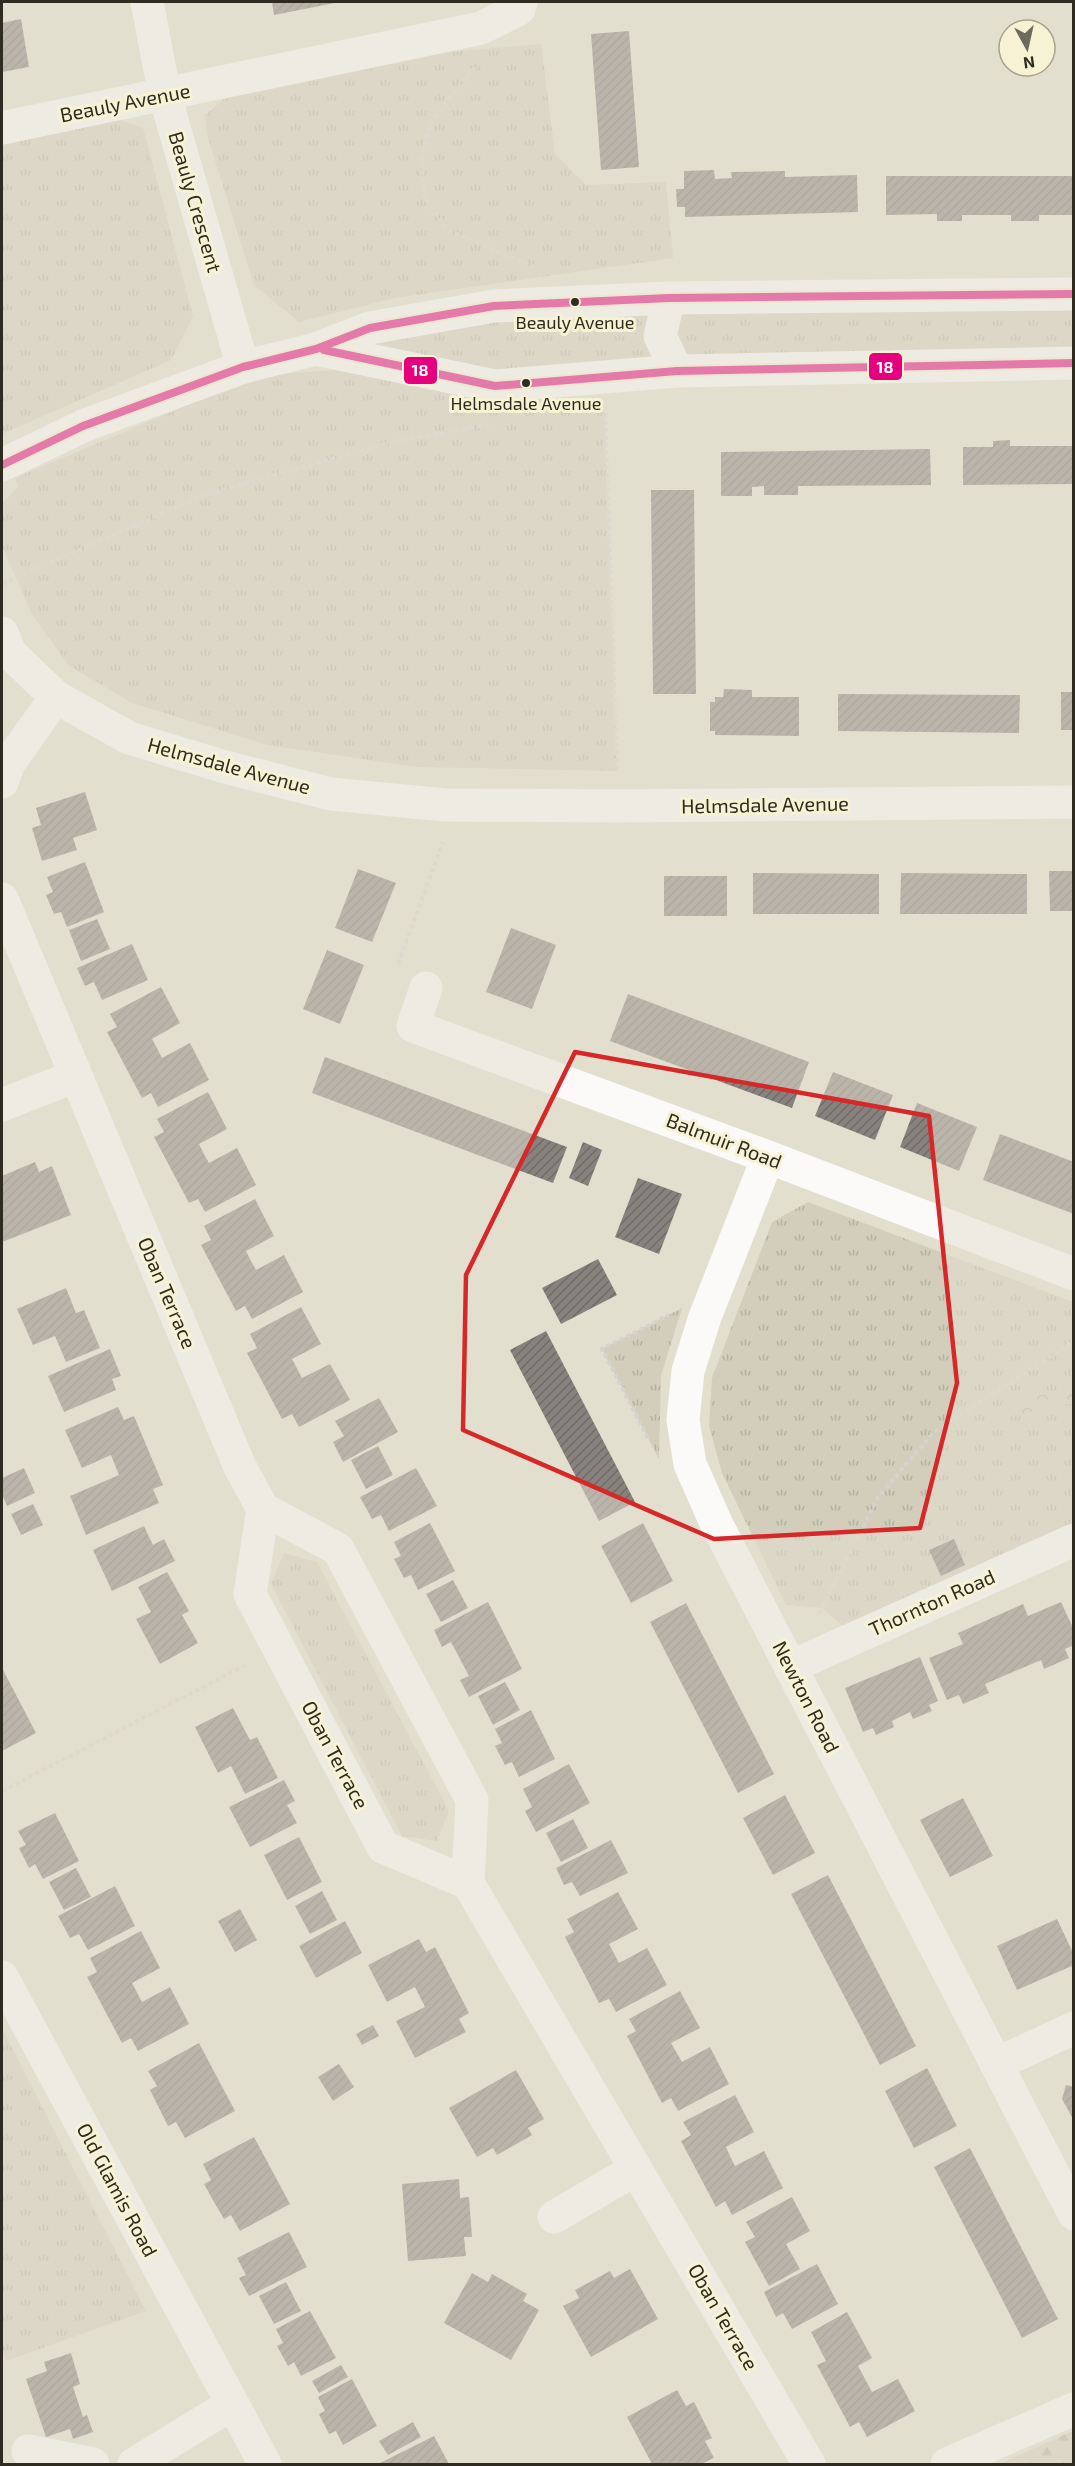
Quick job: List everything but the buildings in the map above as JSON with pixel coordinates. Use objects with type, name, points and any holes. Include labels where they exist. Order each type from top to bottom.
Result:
[{"type":"street","name":"Beauly Crescent","points":[[147,2],[165,96],[243,367]]},
{"type":"street","name":"Beauly Avenue","points":[[2,128],[165,96],[481,28],[519,9],[521,2]]},
{"type":"street","points":[[2,465],[82,426],[243,367],[316,349],[370,328],[494,306],[669,298],[1074,294]]},
{"type":"street","points":[[669,298],[660,336],[677,371]]},
{"type":"street","points":[[316,349],[495,386],[677,371],[1074,363]]},
{"type":"street","name":"Helmsdale Avenue","points":[[2,633],[10,653],[56,697],[129,738],[225,767],[331,794],[445,805],[618,806],[1074,802]]},
{"type":"street","points":[[2,782],[9,763],[56,697]]},
{"type":"street","name":"Oban Terrace","points":[[2,899],[240,1467],[263,1509],[250,1594],[383,1847],[468,1883],[809,2464]]},
{"type":"street","name":"Balmuir Road","points":[[426,988],[413,1026],[768,1157],[1074,1274]]},
{"type":"street","points":[[2,1104],[76,1076]]},
{"type":"street","name":"Newton Road","points":[[768,1157],[705,1317],[688,1371],[683,1420],[690,1464],[716,1523],[1074,2214]]},
{"type":"street","points":[[263,1509],[338,1549],[472,1800],[468,1883]]},
{"type":"street","name":"Thornton Road","points":[[790,1667],[1074,1540]]},
{"type":"street","name":"Old Glamis Road","points":[[2,1977],[265,2464]]},
{"type":"street","points":[[996,2064],[1074,2028]]},
{"type":"street","points":[[554,2217],[636,2169]]},
{"type":"street","points":[[134,2464],[232,2404]]},
{"type":"street","points":[[947,2464],[1074,2409]]},
{"type":"street","points":[[28,2451],[93,2464]]},
{"type":"path","points":[[478,63],[432,121],[421,159],[425,197],[447,230],[534,267]]},
{"type":"path","points":[[604,406],[618,806]]},
{"type":"path","points":[[426,988],[430,976],[398,966],[443,842],[445,805]]},
{"type":"path","points":[[648,1439],[602,1349],[682,1308],[705,1317]]},
{"type":"path","points":[[817,1617],[879,1497],[934,1432],[1074,1341]]},
{"type":"path","points":[[2,1791],[279,1649]]},
{"type":"highlighted area","points":[[575,1052],[929,1116],[957,1383],[920,1528],[714,1539],[463,1430],[466,1275]]},
{"type":"green space","points":[[541,44],[555,154],[586,185],[666,182],[673,258],[395,298],[299,322],[254,285],[208,138],[205,115],[224,99],[450,52]]},
{"type":"green space","points":[[117,119],[143,128],[193,316],[171,360],[2,434],[2,142]]},
{"type":"green space","points":[[1073,304],[1073,353],[691,359],[676,351],[677,319],[692,309]]},
{"type":"green space","points":[[652,311],[656,361],[504,374],[372,350],[371,339],[494,318]]},
{"type":"green space","points":[[354,369],[527,396],[576,409],[604,406],[617,771],[418,767],[267,745],[132,703],[68,665],[32,614],[2,546],[2,504],[18,486],[15,478],[195,402],[276,374]]},
{"type":"green space","points":[[808,1202],[1073,1302],[1073,1528],[846,1629],[822,1608],[786,1605],[722,1473],[709,1426],[712,1378],[772,1222]]},
{"type":"green space","points":[[682,1308],[661,1376],[659,1459],[602,1349]]},
{"type":"green space","points":[[1073,1389],[1073,1403],[1003,1418],[1001,1403]]},
{"type":"green space","points":[[284,1553],[317,1562],[449,1811],[437,1841],[402,1836],[271,1584]]},
{"type":"green space","points":[[2,2028],[146,2311],[6,2361],[2,2349]]},
{"type":"green space","points":[[1073,2431],[1073,2464],[999,2464]]},
{"type":"transit line","name":"18","points":[[2,465],[83,426],[243,367],[316,349],[370,328],[494,306],[669,298],[1074,294]]},
{"type":"transit line","name":"18","points":[[324,350],[495,386],[677,371],[1074,363]]},
{"type":"place","name":"Beauly Avenue","points":[[575,302]]},
{"type":"place","name":"Helmsdale Avenue","points":[[526,383]]}]
